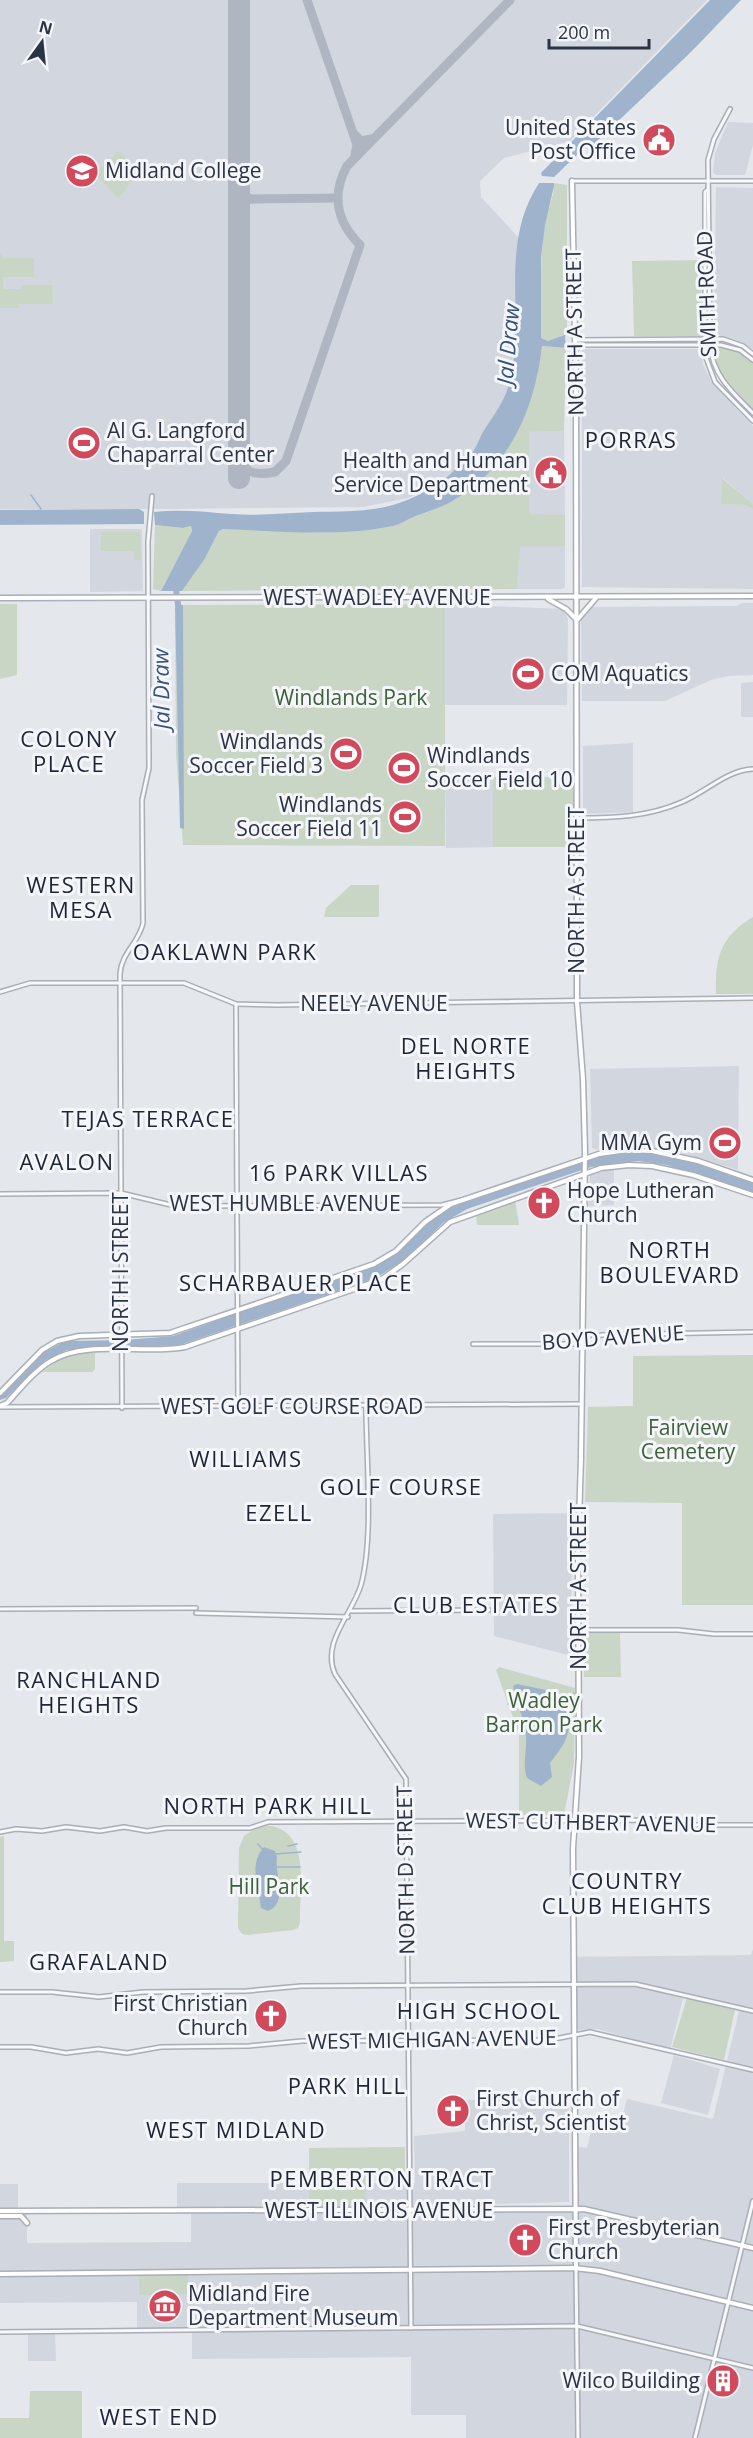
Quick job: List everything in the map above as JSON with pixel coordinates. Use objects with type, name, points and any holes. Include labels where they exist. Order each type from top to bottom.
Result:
[{"type":"main road","name":"NORTH A STREET","points":[[572,181],[575,342],[577,1002],[583,1079],[585,1158],[579,1757],[574,1820],[576,2268]]},
{"type":"main road","name":"WEST WADLEY AVENUE","points":[[0,598],[753,596]]},
{"type":"main road","points":[[545,598],[566,609],[576,620],[596,597]]},
{"type":"main road","points":[[0,1393],[42,1350],[57,1341],[79,1336],[121,1337],[170,1333],[238,1311],[381,1261],[396,1251],[436,1214],[462,1200],[585,1158],[615,1151],[645,1150],[698,1161],[753,1180]]},
{"type":"main road","points":[[0,1406],[7,1403],[47,1363],[58,1357],[78,1351],[175,1349],[379,1280],[408,1261],[438,1230],[450,1222],[584,1174],[615,1166],[646,1165],[693,1175],[753,1195]]},
{"type":"main road","name":"WEST ILLINOIS AVENUE","points":[[0,2211],[576,2209],[599,2212],[753,2248]]},
{"type":"main road","points":[[0,2216],[21,2216],[27,2223]]},
{"type":"main road","points":[[0,2274],[576,2268],[600,2271],[753,2308]]},
{"type":"street","name":"SMITH ROAD","points":[[730,110],[714,139],[708,160],[707,182],[711,193],[711,359],[721,380],[753,413]]},
{"type":"street","points":[[572,181],[753,181]]},
{"type":"street","name":"SMITH ROAD","points":[[708,189],[705,192],[705,355],[715,382],[753,421]]},
{"type":"street","points":[[575,342],[711,339],[732,342],[753,354]]},
{"type":"street","points":[[575,342],[729,346],[753,360]]},
{"type":"street","name":"NORTH I STREET","points":[[122,1408],[120,982],[123,958],[138,937],[143,923],[142,800],[149,760],[148,598],[152,496]]},
{"type":"street","points":[[576,818],[630,817],[658,811],[698,795],[736,771],[753,769]]},
{"type":"street","name":"NEELY AVENUE","points":[[0,992],[30,983],[120,982],[184,983],[236,1004],[577,1002],[632,998],[753,998]]},
{"type":"street","points":[[236,1004],[238,1407]]},
{"type":"street","name":"WEST HUMBLE AVENUE","points":[[0,1194],[121,1193],[175,1206],[442,1205],[462,1200]]},
{"type":"street","name":"BOYD AVENUE","points":[[473,1344],[583,1344],[601,1335],[753,1332]]},
{"type":"street","name":"WEST GOLF COURSE ROAD","points":[[0,1406],[122,1408],[583,1404]]},
{"type":"street","name":"NORTH D STREET","points":[[366,1406],[367,1553],[362,1580],[351,1611],[333,1643],[331,1665],[406,1779],[411,2328]]},
{"type":"street","points":[[0,1609],[196,1608]]},
{"type":"street","points":[[351,1611],[489,1610]]},
{"type":"street","points":[[196,1613],[348,1617]]},
{"type":"street","points":[[579,1630],[678,1630],[714,1634],[753,1634]]},
{"type":"street","name":"WEST CUTHBERT AVENUE","points":[[0,1832],[16,1829],[42,1832],[66,1827],[100,1831],[124,1827],[147,1830],[250,1828],[268,1822],[678,1820],[693,1825],[753,1825]]},
{"type":"street","points":[[0,1992],[52,1992],[99,1997],[150,1992],[638,1984],[753,2011]]},
{"type":"street","name":"WEST MICHIGAN AVENUE","points":[[0,2047],[31,2047],[66,2053],[98,2049],[127,2053],[175,2046],[549,2040],[597,2032],[753,2070]]},
{"type":"street","points":[[696,2438],[753,2201]]},
{"type":"street","name":"NORTH A STREET","points":[[576,2268],[578,2438]]},
{"type":"street","points":[[0,2332],[577,2326],[753,2368]]},
{"type":"shaded area","points":[[0,0],[707,0],[570,141],[504,158],[480,181],[481,197],[518,237],[517,342],[510,389],[479,448],[463,465],[430,488],[408,498],[363,507],[0,509]]},
{"type":"shaded area","points":[[728,122],[753,123],[753,145],[745,175],[716,175],[713,172],[715,153]]},
{"type":"shaded area","points":[[716,187],[753,188],[753,349],[736,340],[714,334]]},
{"type":"shaded area","points":[[582,349],[701,349],[703,364],[712,383],[753,426],[753,504],[723,478],[722,504],[745,505],[753,509],[753,589],[582,587]]},
{"type":"shaded area","points":[[564,431],[565,515],[529,515],[529,432]]},
{"type":"shaded area","points":[[90,529],[142,529],[143,591],[90,592]]},
{"type":"shaded area","points":[[519,546],[565,546],[565,587],[562,589],[517,589]]},
{"type":"shaded area","points":[[742,603],[753,603],[753,675],[728,676],[711,680],[665,701],[582,701],[581,617],[588,607],[736,606]]},
{"type":"shaded area","points":[[445,604],[563,609],[568,619],[567,705],[445,705]]},
{"type":"shaded area","points":[[753,682],[753,717],[741,717],[741,683]]},
{"type":"shaded area","points":[[633,743],[633,812],[586,814],[583,812],[583,746]]},
{"type":"shaded area","points":[[493,777],[493,847],[446,848],[445,778]]},
{"type":"shaded area","points":[[739,1066],[738,1170],[682,1153],[649,1148],[625,1145],[597,1150],[592,1148],[590,1069]]},
{"type":"shaded area","points":[[614,1168],[614,1205],[588,1206],[590,1175]]},
{"type":"shaded area","points":[[571,1513],[572,1656],[494,1636],[493,1514]]},
{"type":"shaded area","points":[[753,1949],[753,2438],[466,2438],[466,2415],[411,2415],[411,2357],[192,2359],[192,2330],[137,2331],[137,2302],[0,2303],[0,2184],[18,2184],[18,2212],[27,2212],[27,2243],[191,2242],[191,2214],[177,2214],[177,2183],[415,2183],[414,2136],[465,2131],[465,2100],[569,2099],[569,2202],[467,2205],[466,2210],[576,2209],[575,2146],[587,2148],[594,2120],[620,2126],[627,2099],[713,2119],[740,2007],[684,1994],[670,2050],[598,2029],[575,2030],[573,1957],[751,1955]]},
{"type":"shaded area","points":[[674,2055],[720,2069],[708,2115],[661,2103]]},
{"type":"shaded area","points":[[28,2332],[55,2332],[56,2361],[28,2361]]},
{"type":"green space","points":[[118,151],[129,163],[132,174],[128,186],[118,198],[98,177],[98,171]]},
{"type":"green space","points":[[554,183],[567,185],[567,336],[548,341],[541,338],[541,270],[544,229]]},
{"type":"green space","points":[[0,253],[3,258],[34,258],[34,277],[3,277],[3,289],[21,289],[21,285],[52,285],[53,304],[19,304],[19,308],[0,308]]},
{"type":"green space","points":[[702,260],[700,336],[634,336],[632,261]]},
{"type":"green space","points":[[542,346],[566,348],[564,431],[529,432],[529,514],[565,515],[565,546],[520,546],[517,589],[182,591],[204,560],[219,531],[223,529],[347,532],[391,527],[451,502],[472,488],[504,455],[516,436],[532,393]]},
{"type":"green space","points":[[719,346],[738,351],[753,363],[753,410],[721,375],[712,347]]},
{"type":"green space","points":[[722,478],[753,504],[753,509],[745,505],[721,504]]},
{"type":"green space","points":[[155,525],[183,528],[191,526],[192,531],[161,591],[153,589]]},
{"type":"green space","points":[[101,532],[140,532],[141,560],[135,560],[134,549],[134,551],[101,551]]},
{"type":"green space","points":[[0,604],[17,604],[17,675],[0,679]]},
{"type":"green space","name":"Windlands Park","points":[[445,604],[445,846],[183,845],[176,754],[175,605]]},
{"type":"green space","points":[[493,777],[574,777],[574,847],[493,847]]},
{"type":"green space","points":[[351,885],[379,885],[379,917],[324,917],[326,908]]},
{"type":"green space","points":[[753,917],[753,994],[716,994],[717,969],[722,949],[733,932]]},
{"type":"green space","points":[[515,1200],[519,1225],[477,1225],[476,1213]]},
{"type":"green space","points":[[79,1353],[95,1353],[95,1369],[92,1372],[42,1372],[63,1357]]},
{"type":"green space","name":"Fairview Cemetery","points":[[753,1355],[753,1605],[682,1605],[682,1503],[585,1502],[588,1407],[633,1406],[633,1356]]},
{"type":"green space","points":[[583,1632],[620,1632],[621,1677],[584,1677]]},
{"type":"green space","name":"Wadley Barron Park","points":[[499,1667],[575,1688],[574,1763],[564,1815],[519,1815],[519,1734],[496,1670]]},
{"type":"green space","name":"Hill Park","points":[[260,1825],[277,1827],[296,1845],[301,1875],[300,1922],[298,1928],[293,1930],[248,1935],[242,1934],[238,1928],[239,1848],[244,1836]]},
{"type":"green space","points":[[4,1836],[4,1941],[14,1941],[14,1961],[0,1962],[0,1837]]},
{"type":"green space","points":[[687,1998],[735,2010],[724,2060],[672,2047]]},
{"type":"green space","points":[[405,2147],[405,2175],[366,2175],[366,2206],[309,2206],[309,2148]]},
{"type":"green space","points":[[188,2275],[189,2294],[139,2295],[139,2276]]},
{"type":"green space","points":[[30,2391],[82,2391],[82,2438],[0,2438],[0,2418],[29,2418]]},
{"type":"water","points":[[710,0],[741,0],[691,52],[595,143],[581,151],[554,177],[542,176],[541,173]]},
{"type":"water","points":[[539,183],[554,183],[541,258],[541,338],[548,341],[565,335],[566,348],[542,346],[533,392],[525,415],[516,436],[489,473],[451,502],[391,527],[326,533],[223,529],[219,531],[204,560],[182,591],[161,591],[192,531],[191,526],[183,528],[155,525],[154,512],[183,511],[251,515],[376,509],[391,506],[420,494],[450,474],[461,461],[463,465],[472,454],[508,389],[516,331],[515,281],[519,231],[527,207]]},
{"type":"water","points":[[139,509],[144,512],[144,524],[0,525],[0,510]]},
{"type":"water","points":[[175,605],[183,605],[184,829],[180,828]]},
{"type":"water","points":[[641,1152],[696,1163],[753,1182],[753,1192],[666,1165],[638,1161],[591,1167],[467,1209],[443,1223],[407,1258],[376,1278],[180,1345],[67,1350],[46,1360],[6,1398],[0,1400],[0,1395],[41,1354],[65,1341],[173,1336],[348,1274],[398,1252],[426,1223],[462,1201],[601,1156]]},
{"type":"water","points":[[517,1684],[546,1690],[563,1697],[567,1707],[568,1732],[550,1763],[552,1777],[541,1786],[527,1778],[525,1730],[513,1686]]},
{"type":"water","points":[[264,1847],[275,1851],[279,1887],[278,1901],[268,1911],[261,1908],[255,1869],[256,1861]]},
{"type":"waterway","points":[[31,495],[41,509]]},
{"type":"waterway","name":"Jal Draw","points":[[179,584],[176,589],[179,612]]},
{"type":"waterway","points":[[564,1698],[574,1693]]},
{"type":"waterway","points":[[508,1704],[516,1702]]},
{"type":"waterway","points":[[258,1844],[263,1850]]},
{"type":"waterway","points":[[288,1846],[297,1844]]},
{"type":"waterway","points":[[275,1854],[301,1852]]},
{"type":"waterway","points":[[276,1867],[300,1867]]},
{"type":"waterway","points":[[237,1886],[257,1886]]},
{"type":"taxiway","points":[[307,0],[353,133]]},
{"type":"taxiway","points":[[239,458],[245,468],[258,473],[275,472],[286,461],[360,245],[346,227],[339,208],[339,187],[347,166],[510,0]]},
{"type":"taxiway","points":[[355,155],[357,145],[353,133],[361,141],[371,139]]},
{"type":"taxiway","points":[[239,187],[243,195],[251,199]]},
{"type":"taxiway","points":[[239,209],[243,202],[251,199],[338,198]]},
{"type":"runway","points":[[239,0],[239,478]]},
{"type":"place","name":"United States Post Office","points":[[659,140]]},
{"type":"place","name":"Midland College","points":[[82,171]]},
{"type":"place","name":"Al G. Langford Chaparral Center","points":[[84,443]]},
{"type":"place","name":"Health and Human Service Department","points":[[551,473]]},
{"type":"place","name":"COM Aquatics","points":[[528,674]]},
{"type":"place","name":"Windlands Soccer Field 3","points":[[346,754]]},
{"type":"place","name":"Windlands Soccer Field 10","points":[[404,768]]},
{"type":"place","name":"Windlands Soccer Field 11","points":[[405,817]]},
{"type":"place","name":"MMA Gym","points":[[725,1143]]},
{"type":"place","name":"Hope Lutheran Church","points":[[544,1203]]},
{"type":"place","name":"First Christian Church","points":[[271,2016]]},
{"type":"place","name":"First Church of Christ, Scientist","points":[[453,2111]]},
{"type":"place","name":"First Presbyterian Church","points":[[525,2240]]},
{"type":"place","name":"Midland Fire Department Museum","points":[[165,2306]]},
{"type":"place","name":"Wilco Building","points":[[723,2381]]},
{"type":"district","name":"PORRAS","points":[[631,440]]},
{"type":"district","name":"COLONY PLACE","points":[[69,752]]},
{"type":"district","name":"WESTERN MESA","points":[[81,898]]},
{"type":"district","name":"OAKLAWN PARK","points":[[225,952]]},
{"type":"district","name":"DEL NORTE HEIGHTS","points":[[466,1058]]},
{"type":"district","name":"TEJAS TERRACE","points":[[148,1119]]},
{"type":"district","name":"AVALON","points":[[67,1162]]},
{"type":"district","name":"16 PARK VILLAS","points":[[339,1173]]},
{"type":"district","name":"NORTH BOULEVARD","points":[[670,1262]]},
{"type":"district","name":"SCHARBAUER PLACE","points":[[296,1283]]},
{"type":"district","name":"WILLIAMS","points":[[246,1459]]},
{"type":"district","name":"GOLF COURSE","points":[[401,1487]]},
{"type":"district","name":"EZELL","points":[[279,1513]]},
{"type":"district","name":"CLUB ESTATES","points":[[476,1605]]},
{"type":"district","name":"RANCHLAND HEIGHTS","points":[[89,1692]]},
{"type":"district","name":"NORTH PARK HILL","points":[[268,1806]]},
{"type":"district","name":"COUNTRY CLUB HEIGHTS","points":[[627,1894]]},
{"type":"district","name":"GRAFALAND","points":[[99,1962]]},
{"type":"district","name":"HIGH SCHOOL","points":[[479,2011]]},
{"type":"district","name":"PARK HILL","points":[[347,2086]]},
{"type":"district","name":"WEST MIDLAND","points":[[236,2130]]},
{"type":"district","name":"PEMBERTON TRACT","points":[[382,2179]]},
{"type":"district","name":"WEST END","points":[[159,2417]]}]
